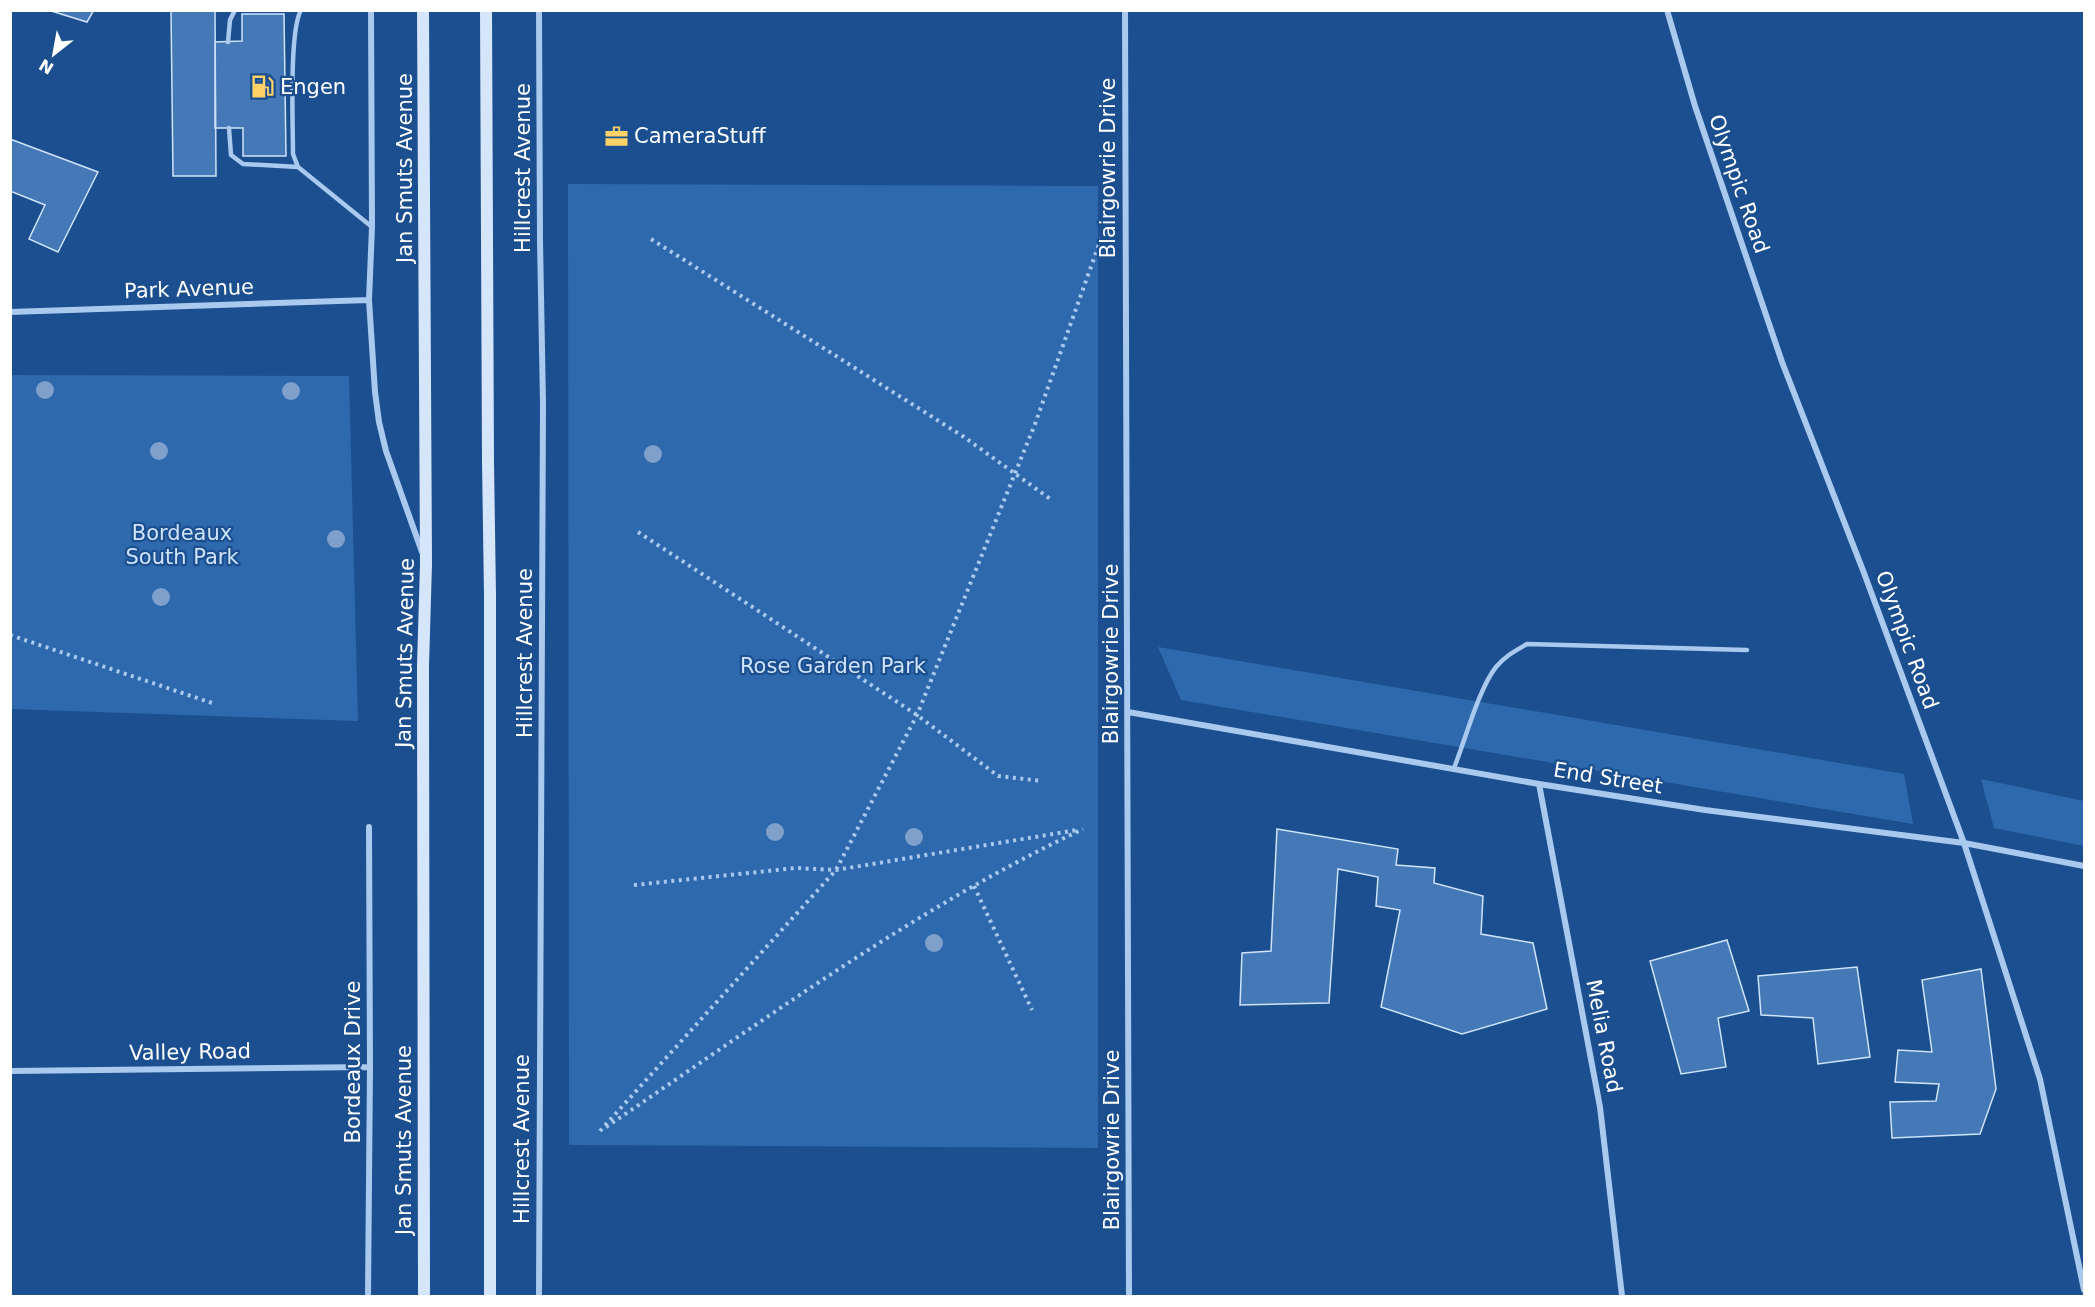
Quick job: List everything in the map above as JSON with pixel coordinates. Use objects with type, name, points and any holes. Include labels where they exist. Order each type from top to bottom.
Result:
[{"type":"main road","name":"Jan Smuts Avenue","points":[[423,10],[426,564],[423,666],[424,1296]]},
{"type":"main road","points":[[486,10],[490,596],[490,1296]]},
{"type":"street","points":[[371,10],[372,227],[369,300],[379,422],[386,451],[426,564]]},
{"type":"street","name":"Hillcrest Avenue","points":[[539,10],[539,230],[543,403],[539,1296]]},
{"type":"street","name":"Blairgowrie Drive","points":[[1125,10],[1129,1296]]},
{"type":"street","name":"Olympic Road","points":[[1667,10],[1695,106],[1782,362],[1864,573],[1964,843],[2040,1079],[2085,1290]]},
{"type":"street","name":"Park Avenue","points":[[10,312],[369,300]]},
{"type":"street","name":"End Street","points":[[1128,712],[1539,784],[1705,810],[1964,843],[2085,866]]},
{"type":"street","name":"Melia Road","points":[[1539,784],[1600,1107],[1622,1296]]},
{"type":"street","name":"Bordeaux Drive","points":[[368,1296],[369,827]]},
{"type":"street","name":"Valley Road","points":[[10,1071],[370,1067]]},
{"type":"lane","points":[[228,42],[230,20],[235,10]]},
{"type":"lane","points":[[302,10],[297,20],[294,60],[293,154],[298,167],[372,227]]},
{"type":"lane","points":[[229,128],[231,155],[243,164],[298,167]]},
{"type":"lane","points":[[1454,768],[1485,686],[1495,667],[1509,654],[1527,645],[1747,650]]},
{"type":"path","points":[[634,885],[796,868],[837,870],[1083,829],[1026,856],[901,928],[600,1131],[837,870],[917,715],[1035,424],[1105,227]]},
{"type":"path","points":[[651,239],[964,437],[1053,501]]},
{"type":"path","points":[[638,532],[917,715],[998,776],[1042,781]]},
{"type":"path","points":[[10,635],[215,704]]},
{"type":"path","points":[[974,886],[1032,1010]]},
{"type":"green space","name":"Rose Garden Park","points":[[568,184],[1098,186],[1098,1148],[569,1145]]},
{"type":"green space","name":"Bordeaux South Park","points":[[11,375],[349,376],[358,721],[11,709]]},
{"type":"green space","points":[[1158,647],[1904,774],[1913,824],[1181,700]]},
{"type":"green space","points":[[1981,779],[2084,801],[2084,846],[1994,828]]},
{"type":"building","points":[[48,10],[94,10],[87,22]]},
{"type":"building","points":[[171,10],[215,10],[216,176],[173,176]]},
{"type":"building","points":[[242,14],[284,14],[286,156],[243,156],[243,128],[215,128],[215,42],[242,41]]},
{"type":"building","points":[[10,139],[98,172],[58,252],[29,239],[45,205],[10,191]]},
{"type":"building","points":[[1277,829],[1398,849],[1396,865],[1435,868],[1434,883],[1483,896],[1481,934],[1533,943],[1547,1009],[1462,1034],[1381,1007],[1400,910],[1376,906],[1378,877],[1338,869],[1329,1003],[1240,1005],[1242,953],[1271,951]]},
{"type":"building","points":[[1727,940],[1749,1011],[1718,1018],[1726,1067],[1681,1074],[1650,961]]},
{"type":"building","points":[[1857,967],[1870,1057],[1818,1064],[1813,1018],[1761,1015],[1758,976]]},
{"type":"building","points":[[1981,969],[1996,1089],[1980,1134],[1892,1138],[1890,1102],[1936,1101],[1939,1084],[1895,1082],[1898,1050],[1932,1052],[1922,980]]},
{"type":"place","name":"Engen","points":[[262,87]]},
{"type":"place","name":"CameraStuff","points":[[616,136]]}]
